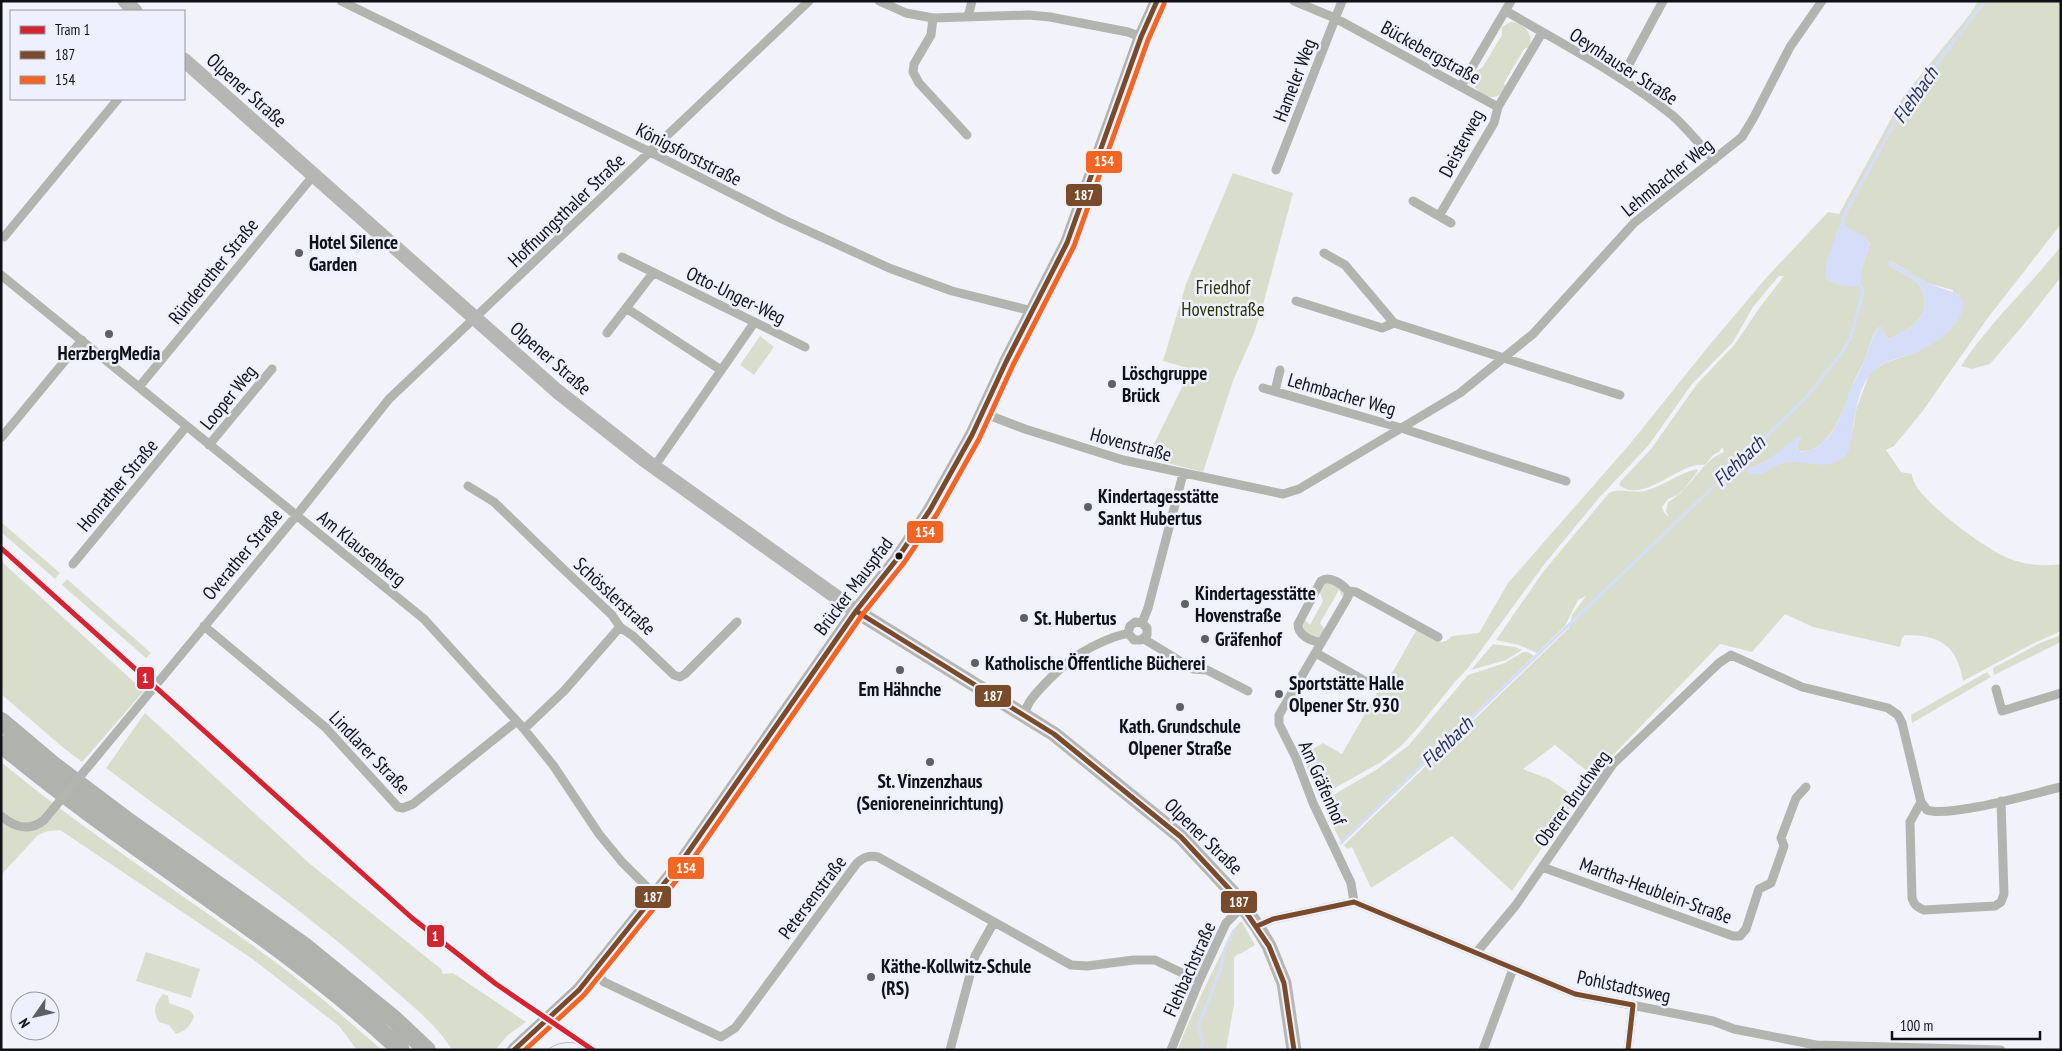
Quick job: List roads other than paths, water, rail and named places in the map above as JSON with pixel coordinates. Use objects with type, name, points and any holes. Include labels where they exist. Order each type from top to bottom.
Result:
[{"type":"highway","points":[[1,721],[52,764],[125,819],[303,945],[394,1020],[427,1050]]},
{"type":"highway","points":[[1,744],[114,833],[293,959],[344,1000],[401,1050]]},
{"type":"main road","points":[[125,1],[134,10]]},
{"type":"main road","name":"Brücker Mauspfad","points":[[514,1050],[572,998],[690,850],[856,611],[897,559],[925,518],[983,413],[1070,236],[1141,37],[1157,1]]},
{"type":"main road","name":"Olpener Straße","points":[[185,61],[557,391],[654,467],[856,611],[1054,734],[1181,837],[1215,872],[1243,906],[1269,946],[1284,983],[1294,1050]]},
{"type":"street","name":"Königsforststraße","points":[[341,1],[650,152],[782,219],[889,268],[952,291],[1032,311]]},
{"type":"street","name":"Hoffnungsthaler Straße","points":[[475,318],[809,1]]},
{"type":"street","points":[[879,1],[906,13],[932,18],[1050,17],[1128,32],[1141,37]]},
{"type":"street","points":[[968,17],[972,1]]},
{"type":"street","name":"Bückebergstraße","points":[[1294,1],[1335,18],[1498,107]]},
{"type":"street","name":"Hameler Weg","points":[[1276,170],[1342,1]]},
{"type":"street","points":[[1461,86],[1511,1]]},
{"type":"street","points":[[1621,79],[1663,1]]},
{"type":"street","name":"Lehmbacher Weg","points":[[1183,474],[1283,494],[1299,488],[1460,392],[1533,334],[1634,223],[1742,137],[1790,47],[1822,1]]},
{"type":"street","name":"Oeynhauser Straße","points":[[1506,11],[1621,79],[1673,116],[1714,160]]},
{"type":"street","points":[[932,18],[931,35],[914,64],[914,74],[921,86],[967,135]]},
{"type":"street","name":"Deisterweg","points":[[1439,216],[1494,123],[1498,107],[1542,33]]},
{"type":"street","points":[[4,237],[117,100]]},
{"type":"street","name":"Ründerother Straße","points":[[139,387],[313,176]]},
{"type":"street","points":[[1413,201],[1451,223]]},
{"type":"street","points":[[1324,253],[1345,265],[1394,323],[1620,394]]},
{"type":"street","name":"Otto-Unger-Weg","points":[[622,258],[804,347]]},
{"type":"street","points":[[607,334],[653,273]]},
{"type":"street","name":"Am Klausenberg","points":[[1,275],[424,619],[524,729],[553,765],[599,834],[622,862],[654,894]]},
{"type":"street","points":[[1296,301],[1382,328],[1394,323]]},
{"type":"street","points":[[626,308],[721,370]]},
{"type":"street","name":"Overather Straße","points":[[1,816],[11,823],[22,827],[33,826],[44,820],[296,516],[389,399],[475,318]]},
{"type":"street","points":[[654,467],[754,323]]},
{"type":"street","points":[[2,437],[82,340]]},
{"type":"street","name":"Looper Weg","points":[[209,445],[272,368]]},
{"type":"street","name":"Lehmbacher Weg","points":[[1274,391],[1280,370]]},
{"type":"street","name":"Lehmbacher Weg","points":[[1263,388],[1401,428],[1566,481]]},
{"type":"street","name":"Hovenstraße","points":[[983,413],[1025,430],[1114,457],[1183,474],[1148,608],[1142,622],[1148,631],[1144,639]]},
{"type":"street","name":"Honrather Straße","points":[[73,564],[186,427]]},
{"type":"street","name":"Schösslerstraße","points":[[468,486],[494,502],[556,564],[612,615],[620,627],[634,636],[674,675],[680,677],[685,674],[737,622]]},
{"type":"street","points":[[1320,642],[1314,642],[1301,634],[1298,624],[1321,581],[1325,578],[1330,578],[1348,591],[1356,592],[1438,637]]},
{"type":"street","name":"Am Gräfenhof","points":[[1348,591],[1348,597],[1278,715],[1279,724],[1351,883],[1354,902]]},
{"type":"street","points":[[1142,622],[1133,623],[1128,628],[1128,633],[1134,640],[1144,639],[1193,669],[1207,670],[1248,691]]},
{"type":"street","name":"Lindlarer Straße","points":[[204,626],[325,727],[398,807],[403,808],[413,804],[516,721]]},
{"type":"street","points":[[524,729],[564,691],[620,627]]},
{"type":"street","points":[[1025,715],[1027,705],[1050,678],[1079,653],[1110,638],[1128,633]]},
{"type":"street","points":[[1316,653],[1370,684]]},
{"type":"street","name":"Oberer Bruchweg","points":[[1476,953],[1516,905],[1614,764],[1719,663],[1731,655],[1802,687],[1888,708],[1896,712],[1902,723],[1921,802]]},
{"type":"street","points":[[1996,690],[2002,711],[2061,693]]},
{"type":"street","name":"Martha-Heublein-Straße","points":[[1542,867],[1733,936],[1740,936],[1746,929],[1759,889],[1771,884],[1784,846],[1781,838],[1796,798],[1806,787]]},
{"type":"street","points":[[1921,802],[1924,808],[1934,812],[1963,809],[2061,787]]},
{"type":"street","points":[[1921,802],[1910,822],[1911,860],[1914,904],[1917,908],[1924,910],[1995,906],[2001,902],[2004,894],[2001,801]]},
{"type":"street","name":"Petersenstraße","points":[[597,968],[599,976],[604,982],[721,1037],[728,1034],[740,1021],[829,900],[863,858],[878,857],[1071,965],[1087,966],[1134,960],[1155,960],[1199,981]]},
{"type":"street","points":[[1257,926],[1273,919],[1354,902]]},
{"type":"street","name":"Pohlstadtsweg","points":[[1354,902],[1575,994],[1714,1021],[1734,1029],[1838,1048],[2001,1050]]},
{"type":"street","name":"Flehbachstraße","points":[[1171,1050],[1199,981],[1226,923],[1243,906]]},
{"type":"street","points":[[950,1050],[975,956],[994,922]]},
{"type":"street","points":[[1483,1050],[1513,969]]},
{"type":"street","points":[[1628,1050],[1633,1005]]},
{"type":"water","points":[[1842,220],[1848,228],[1865,237],[1870,245],[1861,271],[1861,282],[1857,287],[1835,284],[1825,277],[1826,263]]},
{"type":"water","points":[[1887,261],[1891,261],[1927,283],[1958,294],[1963,306],[1959,318],[1949,331],[1928,346],[1914,353],[1886,362],[1872,372],[1862,388],[1856,409],[1849,450],[1843,458],[1836,462],[1821,465],[1787,462],[1763,473],[1753,474],[1747,472],[1747,469],[1767,461],[1797,437],[1801,438],[1797,448],[1801,452],[1821,444],[1829,436],[1840,417],[1879,327],[1882,326],[1885,336],[1889,339],[1904,332],[1921,316],[1925,301],[1918,283],[1889,265]]},
{"type":"waterway","name":"Flehbach","points":[[1843,224],[1842,220],[1850,204],[1904,106],[1985,1]]},
{"type":"waterway","name":"Flehbach","points":[[1341,843],[1807,397],[1850,339],[1863,290],[1858,281]]},
{"type":"waterway","name":"Flehbach","points":[[1200,1050],[1203,1042],[1198,1027],[1221,968],[1225,948],[1234,930]]},
{"type":"tram line","name":"1","points":[[1,548],[412,918],[496,984],[593,1050]]},
{"type":"tram line","points":[[547,1050],[558,1044],[570,1042],[593,1050]]},
{"type":"place","name":"Hotel Silence Garden","points":[[299,253]]},
{"type":"place","name":"HerzbergMedia","points":[[109,334]]},
{"type":"place","name":"Löschgruppe Brück","points":[[1112,384]]},
{"type":"place","name":"Kindertagesstätte Sankt Hubertus","points":[[1088,507]]},
{"type":"place","name":"Kindertagesstätte Hovenstraße","points":[[1185,604]]},
{"type":"place","name":"St. Hubertus","points":[[1024,618]]},
{"type":"place","name":"Gräfenhof","points":[[1205,639]]},
{"type":"place","name":"Katholische Öffentliche Bücherei","points":[[975,663]]},
{"type":"place","name":"Em Hähnche","points":[[900,670]]},
{"type":"place","name":"Sportstätte Halle Olpener Str. 930","points":[[1279,694]]},
{"type":"place","name":"Kath. Grundschule Olpener Straße","points":[[1180,707]]},
{"type":"place","name":"St. Vinzenzhaus (Senioreneinrichtung)","points":[[930,762]]},
{"type":"place","name":"Käthe-Kollwitz-Schule (RS)","points":[[871,977]]},
{"type":"park label","name":"Friedhof Hovenstraße","points":[[1223,298]]}]
